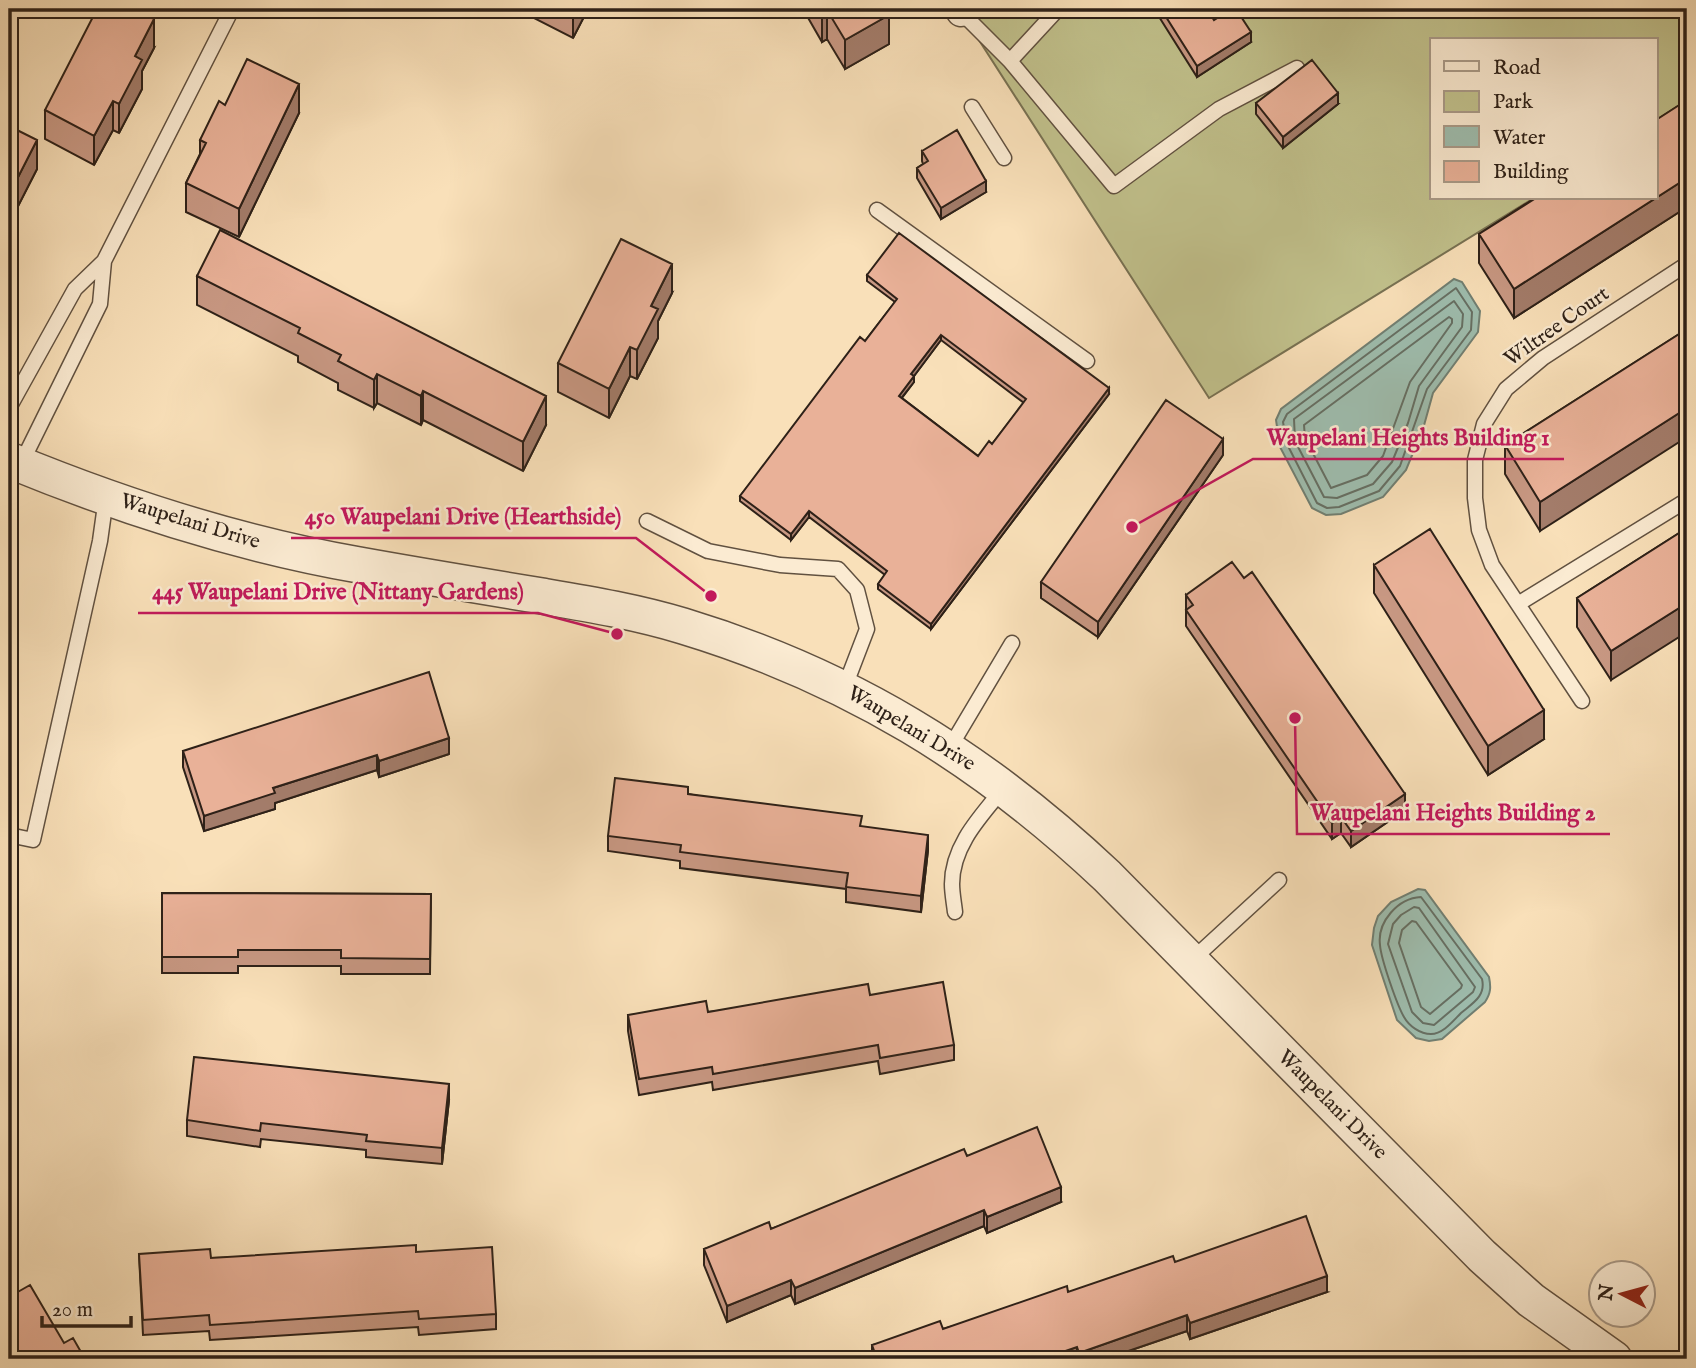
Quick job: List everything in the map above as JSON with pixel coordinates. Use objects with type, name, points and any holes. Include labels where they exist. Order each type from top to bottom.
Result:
[{"type":"street","name":"Waupelani Drive","points":[[15,462],[106,496],[220,533],[319,557],[652,617],[739,645],[844,689],[889,712],[1005,788],[1069,840],[1482,1256],[1549,1314],[1614,1359]]},
{"type":"lane","points":[[9,408],[75,289],[104,261],[232,9]]},
{"type":"lane","points":[[1010,61],[1058,9]]},
{"type":"lane","points":[[960,10],[1010,61],[1114,186],[1219,109],[1297,68]]},
{"type":"lane","points":[[972,107],[1004,158]]},
{"type":"lane","points":[[877,210],[1087,361]]},
{"type":"lane","points":[[15,462],[92,323],[102,293],[104,261]]},
{"type":"lane","name":"Wiltree Court","points":[[1582,702],[1493,565],[1479,530],[1475,498],[1475,460],[1484,424],[1506,389],[1543,358],[1687,264]]},
{"type":"lane","points":[[9,835],[33,840],[100,541],[106,496]]},
{"type":"lane","points":[[1518,604],[1687,500]]},
{"type":"lane","points":[[647,521],[708,551],[780,565],[838,569],[857,590],[867,629],[844,689]]},
{"type":"lane","points":[[949,749],[1012,643]]},
{"type":"lane","points":[[955,912],[952,883],[958,855],[971,827],[1005,788]]},
{"type":"lane","points":[[1191,961],[1279,880]]},
{"type":"green space","points":[[959,9],[1687,9],[1687,100],[1658,121],[1658,38],[1430,38],[1430,200],[1531,200],[1209,398]]},
{"type":"water","points":[[1454,279],[1462,282],[1480,311],[1478,332],[1433,393],[1423,429],[1406,470],[1383,497],[1341,514],[1326,515],[1312,508],[1280,447],[1276,420],[1281,409]]},
{"type":"water","points":[[1418,889],[1425,890],[1489,977],[1490,984],[1485,1002],[1442,1039],[1429,1041],[1416,1038],[1397,1020],[1372,945],[1378,916],[1391,902]]},
{"type":"building","points":[[97,9],[134,9],[154,19],[135,56],[142,60],[119,104],[113,101],[94,136],[45,110]]},
{"type":"building","points":[[819,9],[885,9],[889,15],[845,40],[827,10],[822,13]]},
{"type":"building","points":[[1161,9],[1207,9],[1214,20],[1231,9],[1236,9],[1251,32],[1197,66]]},
{"type":"building","points":[[247,59],[299,84],[239,209],[186,183],[206,143],[200,140],[219,101],[225,105]]},
{"type":"building","points":[[1312,60],[1338,93],[1283,137],[1256,103]]},
{"type":"building","points":[[1687,100],[1687,178],[1658,197],[1658,119]]},
{"type":"building","points":[[9,126],[37,140],[14,185],[9,183]]},
{"type":"building","points":[[957,130],[986,181],[941,208],[917,168],[928,161],[922,151]]},
{"type":"building","points":[[1533,200],[1653,200],[1514,289],[1479,234]]},
{"type":"building","points":[[220,230],[546,396],[523,442],[423,391],[421,396],[377,374],[374,380],[338,361],[341,355],[298,333],[300,328],[197,276]]},
{"type":"building","points":[[899,233],[1109,388],[931,624],[878,584],[887,571],[809,511],[791,534],[740,496],[860,337],[865,341],[897,299],[867,275]],"holes":[[[941,335],[1026,399],[992,444],[989,441],[978,456],[899,396],[914,376],[911,374]]]},
{"type":"building","points":[[621,239],[672,264],[651,306],[658,309],[637,350],[630,347],[609,389],[558,363]]},
{"type":"building","points":[[1687,329],[1687,408],[1540,502],[1505,445]]},
{"type":"building","points":[[1166,400],[1223,439],[1098,622],[1041,582]]},
{"type":"building","points":[[1687,528],[1687,603],[1611,651],[1577,598]]},
{"type":"building","points":[[1430,529],[1544,710],[1488,746],[1374,565]]},
{"type":"building","points":[[1232,562],[1244,578],[1252,572],[1405,794],[1351,831],[1341,817],[1332,823],[1186,610],[1193,605],[1186,595]]},
{"type":"building","points":[[429,672],[449,738],[379,761],[377,755],[273,788],[275,793],[204,816],[183,751]]},
{"type":"building","points":[[615,778],[688,787],[688,794],[862,816],[860,826],[928,835],[921,896],[846,887],[848,873],[680,852],[681,845],[608,836]]},
{"type":"building","points":[[162,893],[431,894],[430,959],[341,958],[341,950],[238,950],[238,957],[162,957]]},
{"type":"building","points":[[943,982],[954,1045],[880,1058],[878,1045],[713,1074],[712,1067],[639,1079],[628,1015],[706,1001],[708,1012],[868,984],[870,995]]},
{"type":"building","points":[[194,1057],[449,1084],[442,1148],[366,1141],[367,1135],[261,1123],[260,1131],[187,1120]]},
{"type":"building","points":[[1037,1127],[1061,1187],[987,1217],[984,1210],[795,1288],[791,1280],[727,1306],[704,1249],[769,1222],[771,1229],[964,1149],[967,1156]]},
{"type":"building","points":[[1306,1216],[1327,1276],[1190,1323],[1187,1315],[1079,1353],[1077,1347],[1042,1359],[877,1359],[872,1345],[940,1321],[943,1329],[1067,1286],[1068,1292],[1173,1256],[1175,1262]]},
{"type":"building","points":[[416,1245],[416,1252],[492,1247],[496,1314],[419,1319],[418,1311],[210,1325],[209,1315],[143,1320],[139,1254],[210,1249],[211,1258]]},
{"type":"building","points":[[30,1285],[64,1343],[73,1338],[85,1359],[9,1359],[9,1297]]},
{"type":"place","name":"Waupelani Heights Building 1","points":[[1132,527]]},
{"type":"place","name":"450 Waupelani Drive (Hearthside)","points":[[711,596]]},
{"type":"place","name":"445 Waupelani Drive (Nittany Gardens)","points":[[617,634]]},
{"type":"place","name":"Waupelani Heights Building 2","points":[[1295,718]]}]
